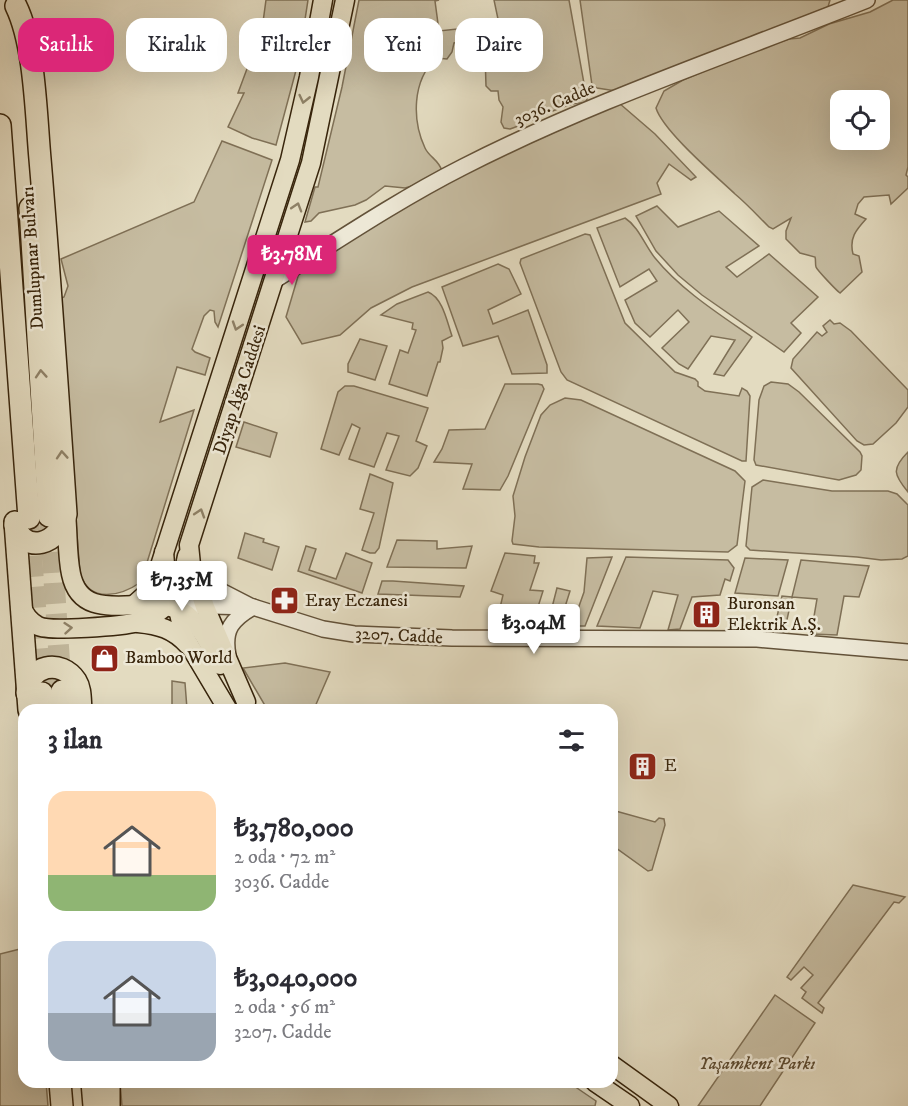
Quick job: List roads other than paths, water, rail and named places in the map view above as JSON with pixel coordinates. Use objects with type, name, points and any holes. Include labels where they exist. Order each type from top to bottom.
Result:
[{"type":"highway","points":[[16,3],[23,21],[34,91],[50,281],[40,518],[21,605],[44,701]]},
{"type":"highway","name":"Dumlupınar Bulvarı","points":[[0,125],[40,518]]},
{"type":"highway","points":[[0,327],[40,518]]},
{"type":"highway","points":[[44,701],[28,686],[34,675],[47,667],[57,667],[69,673],[76,681],[80,704]]},
{"type":"highway","points":[[60,1088],[62,1106]]},
{"type":"highway","points":[[68,1088],[69,1106]]},
{"type":"highway","points":[[92,1088],[94,1106]]},
{"type":"highway","points":[[109,1088],[109,1106]]},
{"type":"main road","name":"Diyap Ağa Caddesi","points":[[135,604],[152,585],[164,552],[290,159],[309,77],[323,0]]},
{"type":"main road","name":"Diyap Ağa Caddesi","points":[[248,704],[193,570],[189,545],[311,163],[345,0]]},
{"type":"main road","name":"3207. Cadde","points":[[40,518],[83,598],[106,607],[175,604]]},
{"type":"main road","points":[[175,604],[189,545]]},
{"type":"main road","points":[[164,552],[165,564],[184,636],[224,704]]},
{"type":"main road","points":[[175,604],[209,607]]},
{"type":"main road","points":[[175,604],[201,631],[222,668],[248,704]]},
{"type":"main road","name":"3207. Cadde","points":[[21,605],[31,621],[45,629],[136,622],[175,604]]},
{"type":"main road","points":[[618,1069],[669,1106]]},
{"type":"main road","points":[[611,1101],[627,1076]]},
{"type":"main road","points":[[600,1088],[611,1101],[632,1106],[646,1089]]},
{"type":"street","name":"3036. Cadde","points":[[275,280],[399,202],[507,146],[615,99],[867,0]]},
{"type":"street","name":"3207. Cadde","points":[[193,570],[215,588],[253,607],[323,629],[354,634],[513,639],[756,639],[908,652]]},
{"type":"street","name":"3207. Cadde","points":[[175,604],[253,607]]},
{"type":"street","points":[[228,658],[225,641],[230,627],[235,620],[253,607]]},
{"type":"tunnel","points":[[50,521],[61,684]]},
{"type":"tunnel","points":[[29,525],[42,688]]},
{"type":"place","name":"Eray Eczanesi","points":[[284,601]]},
{"type":"place","name":"Buronsan Elektrik A.Ş.","points":[[706,614]]},
{"type":"place","name":"Bamboo World","points":[[104,658]]},
{"type":"place","name":"E","points":[[643,766]]},
{"type":"park label","name":"Yaşamkent Parkı","points":[[757,1064]]}]
